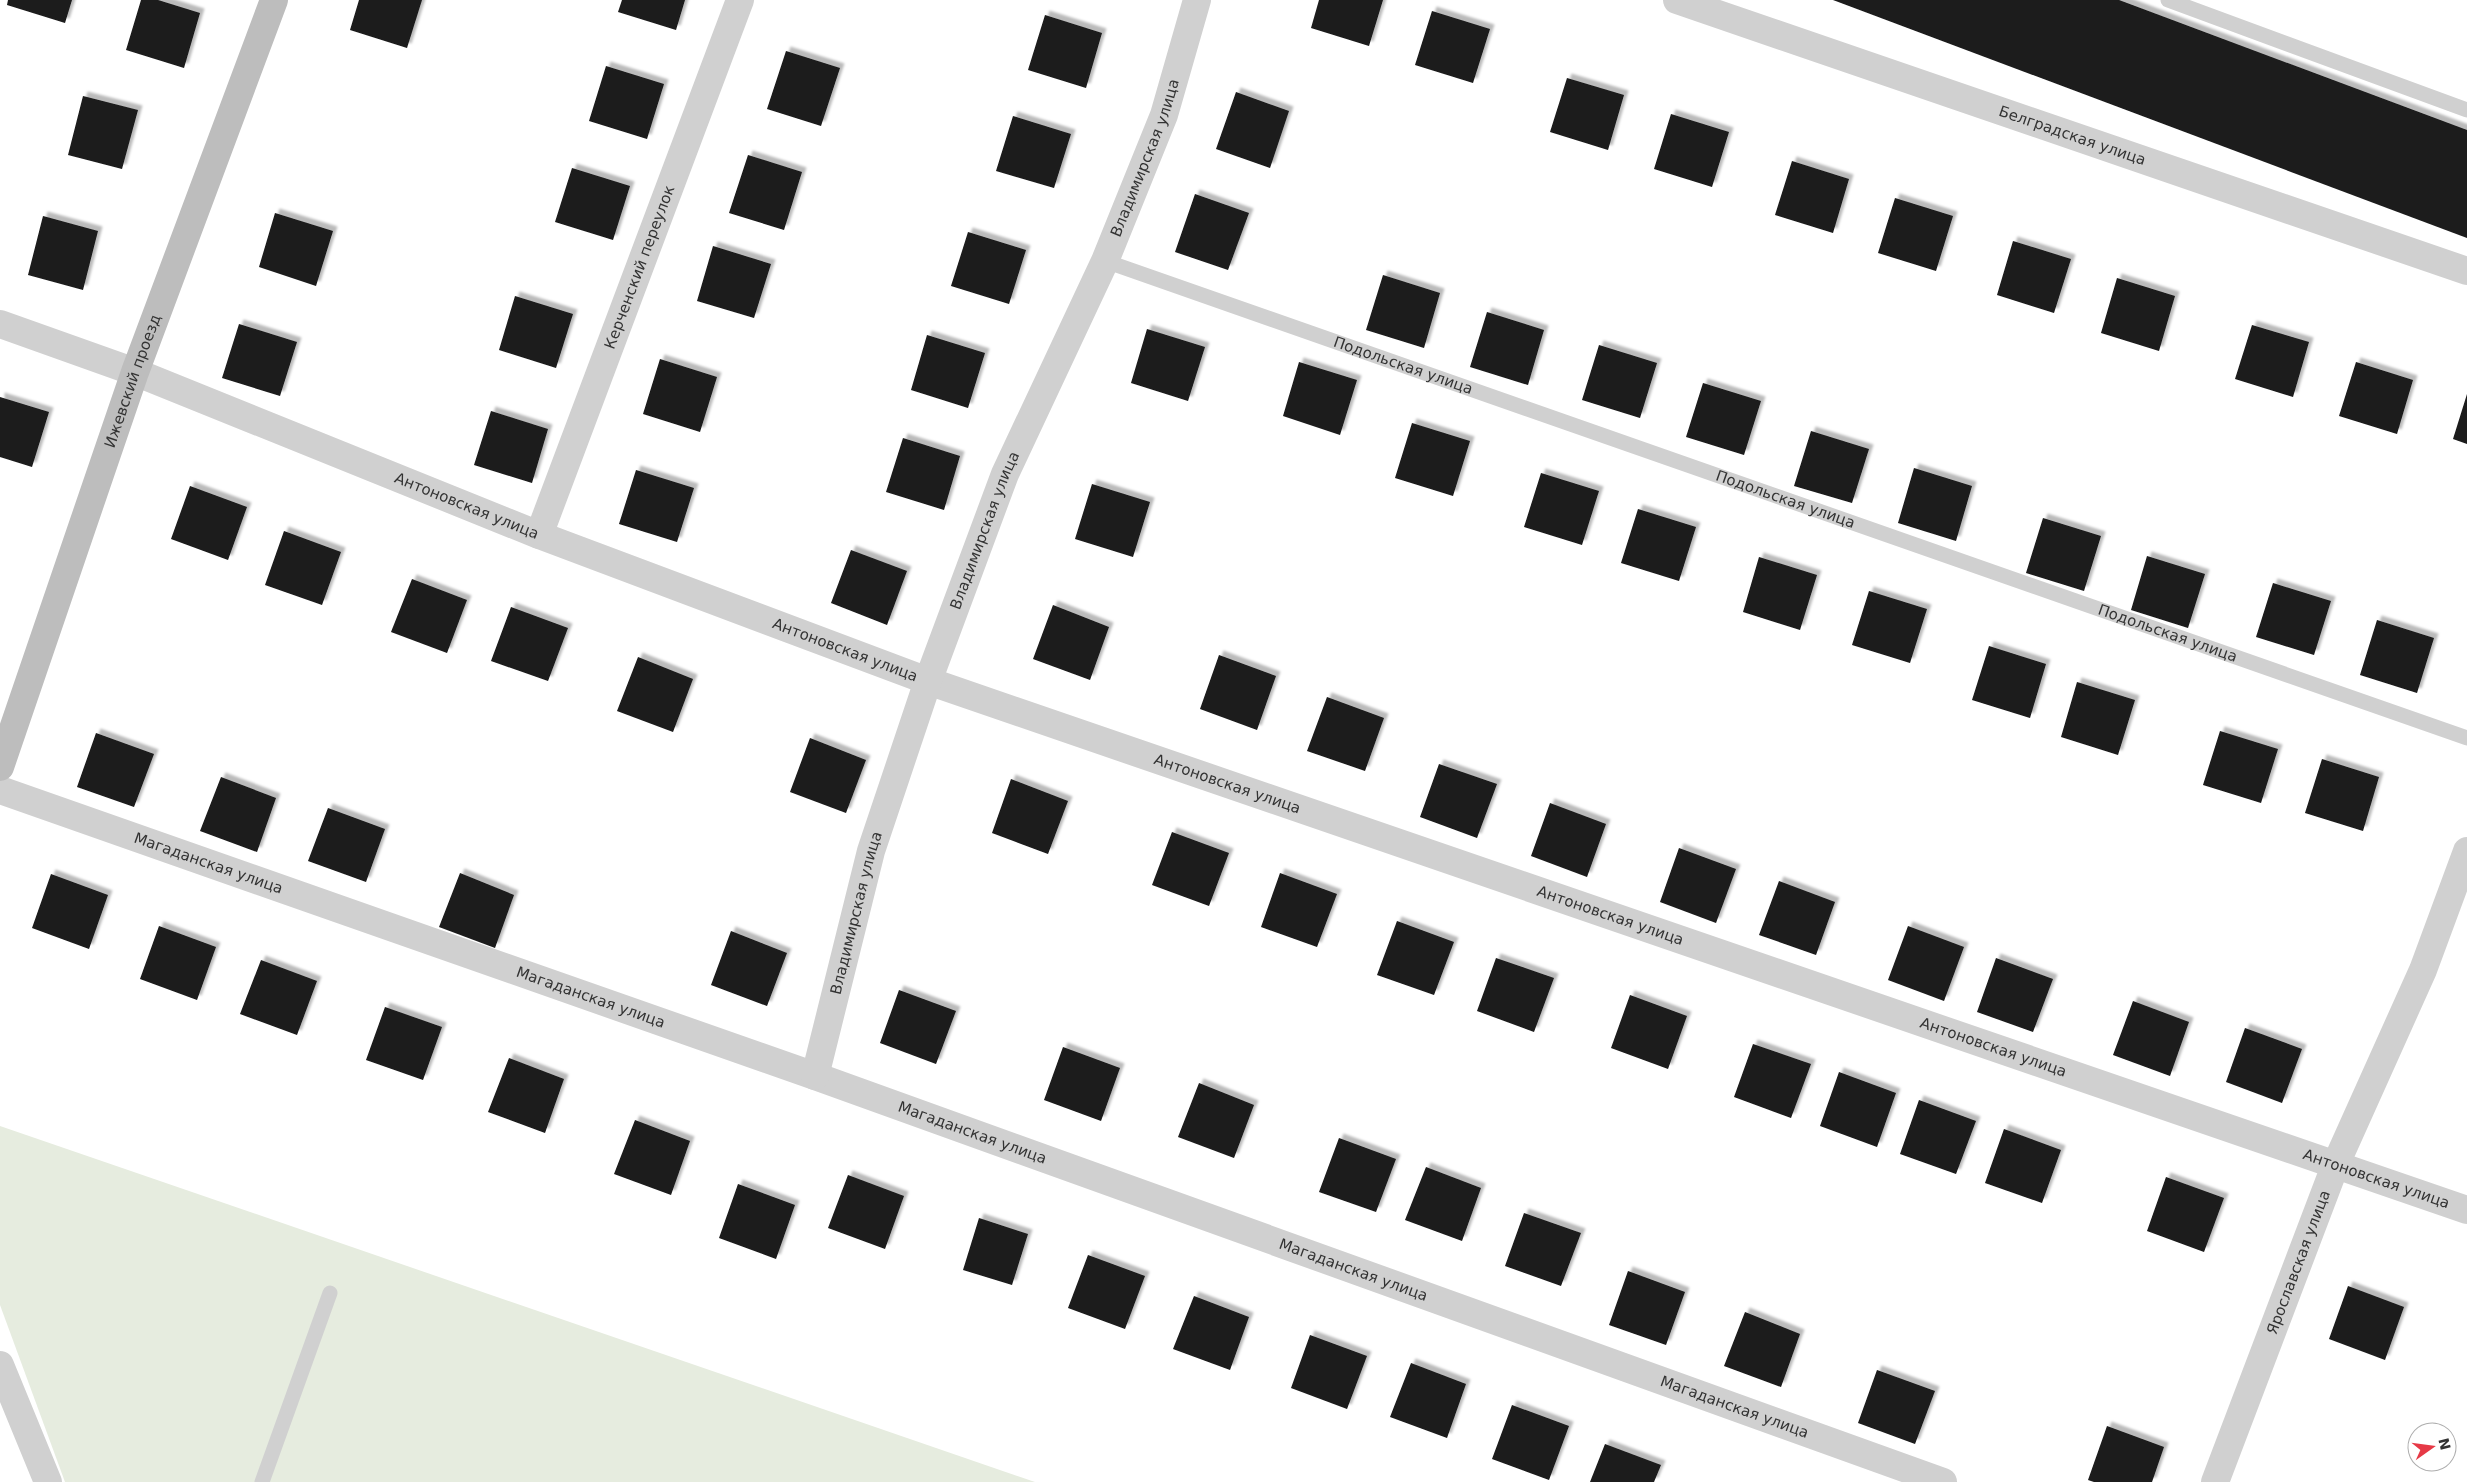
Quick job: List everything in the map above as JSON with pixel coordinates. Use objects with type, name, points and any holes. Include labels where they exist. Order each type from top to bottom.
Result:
[{"type":"street","name":"Ижевский проезд","points":[[0,767],[135,372],[274,0]]},
{"type":"street","name":"Керченский переулок","points":[[539,535],[740,0]]},
{"type":"street","name":"Владимирская улица","points":[[815,1076],[871,851],[928,681],[1005,474],[1105,261],[1164,114],[1197,0]]},
{"type":"street","name":"Белградская улица","points":[[1676,0],[2467,271]]},
{"type":"street","name":"Антоновская улица","points":[[0,324],[135,372],[539,535],[928,681],[2467,1210]]},
{"type":"street","name":"Магаданская улица","points":[[0,790],[815,1076],[1943,1482]]},
{"type":"street","name":"Ярославская улица","points":[[2215,1482],[2335,1166],[2423,970],[2467,852]]},
{"type":"street","points":[[0,1365],[48,1482]]},
{"type":"lane","points":[[2168,0],[2467,110]]},
{"type":"lane","name":"Подольская улица","points":[[1105,261],[2467,738]]},
{"type":"lane","points":[[262,1482],[330,1293]]},
{"type":"shaded area","points":[[0,1126],[1035,1482],[65,1482],[0,1305]]},
{"type":"building","points":[[8,0],[72,0],[65,23],[7,5]]},
{"type":"building","points":[[141,0],[158,0],[200,13],[184,68],[126,50]]},
{"type":"building","points":[[359,0],[422,0],[407,48],[350,30]]},
{"type":"building","points":[[622,0],[685,0],[676,30],[618,12]]},
{"type":"building","points":[[1319,0],[1383,0],[1369,46],[1311,28]]},
{"type":"building","points":[[1833,0],[2119,0],[2467,130],[2467,238]]},
{"type":"building","points":[[1432,11],[1490,29],[1473,83],[1415,65]]},
{"type":"building","points":[[1045,15],[1102,33],[1086,88],[1028,70]]},
{"type":"building","points":[[786,51],[840,68],[821,126],[767,109]]},
{"type":"building","points":[[606,66],[664,84],[647,139],[589,121]]},
{"type":"building","points":[[1567,78],[1624,95],[1608,150],[1550,132]]},
{"type":"building","points":[[1236,92],[1289,111],[1270,168],[1216,149]]},
{"type":"building","points":[[83,96],[138,110],[122,169],[68,155]]},
{"type":"building","points":[[1671,114],[1729,132],[1712,187],[1654,169]]},
{"type":"building","points":[[1013,116],[1071,134],[1054,188],[996,171]]},
{"type":"building","points":[[748,155],[802,172],[784,230],[729,213]]},
{"type":"building","points":[[1792,161],[1849,179],[1833,233],[1775,215]]},
{"type":"building","points":[[572,168],[630,186],[613,240],[555,222]]},
{"type":"building","points":[[1195,194],[1249,213],[1228,270],[1175,252]]},
{"type":"building","points":[[1895,198],[1953,216],[1936,271],[1878,253]]},
{"type":"building","points":[[275,213],[333,231],[316,286],[259,267]]},
{"type":"building","points":[[43,216],[98,231],[83,290],[28,275]]},
{"type":"building","points":[[968,232],[1026,250],[1009,304],[951,286]]},
{"type":"building","points":[[2013,241],[2071,259],[2054,313],[1997,295]]},
{"type":"building","points":[[713,246],[771,264],[754,318],[697,301]]},
{"type":"building","points":[[1383,275],[1440,293],[1424,348],[1366,330]]},
{"type":"building","points":[[2117,278],[2175,296],[2159,351],[2101,333]]},
{"type":"building","points":[[515,296],[573,314],[556,368],[499,350]]},
{"type":"building","points":[[1487,312],[1544,330],[1528,385],[1470,367]]},
{"type":"building","points":[[239,324],[297,342],[280,396],[222,378]]},
{"type":"building","points":[[2252,325],[2309,342],[2293,397],[2235,379]]},
{"type":"building","points":[[1147,329],[1205,347],[1188,401],[1131,383]]},
{"type":"building","points":[[927,335],[985,353],[968,408],[911,390]]},
{"type":"building","points":[[1599,345],[1657,363],[1640,418],[1582,400]]},
{"type":"building","points":[[660,359],[717,377],[700,432],[643,414]]},
{"type":"building","points":[[1299,362],[1357,380],[1340,435],[1283,416]]},
{"type":"building","points":[[2356,362],[2413,380],[2397,434],[2339,416]]},
{"type":"building","points":[[1703,383],[1761,401],[1744,455],[1686,437]]},
{"type":"building","points":[[2467,394],[2467,444],[2453,439]]},
{"type":"building","points":[[0,397],[49,412],[32,467],[0,457]]},
{"type":"building","points":[[491,411],[548,429],[532,483],[474,465]]},
{"type":"building","points":[[1412,423],[1470,441],[1453,496],[1395,478]]},
{"type":"building","points":[[1811,431],[1869,449],[1852,503],[1794,486]]},
{"type":"building","points":[[903,438],[960,456],[944,510],[886,492]]},
{"type":"building","points":[[1914,468],[1972,486],[1956,541],[1898,523]]},
{"type":"building","points":[[636,470],[694,488],[677,542],[619,524]]},
{"type":"building","points":[[1541,473],[1599,491],[1582,545],[1524,527]]},
{"type":"building","points":[[1092,484],[1150,502],[1133,557],[1075,539]]},
{"type":"building","points":[[190,486],[247,507],[228,560],[171,539]]},
{"type":"building","points":[[1638,509],[1696,527],[1679,581],[1621,563]]},
{"type":"building","points":[[2043,518],[2101,536],[2084,591],[2026,573]]},
{"type":"building","points":[[284,531],[341,552],[322,605],[265,585]]},
{"type":"building","points":[[851,550],[907,571],[887,625],[831,603]]},
{"type":"building","points":[[2147,556],[2205,574],[2188,628],[2131,610]]},
{"type":"building","points":[[1759,557],[1817,575],[1800,630],[1743,612]]},
{"type":"building","points":[[412,579],[467,600],[447,653],[391,632]]},
{"type":"building","points":[[2273,583],[2331,601],[2314,655],[2256,637]]},
{"type":"building","points":[[1869,591],[1927,609],[1910,663],[1852,645]]},
{"type":"building","points":[[1053,605],[1109,627],[1090,680],[1033,659]]},
{"type":"building","points":[[511,607],[568,628],[548,681],[491,661]]},
{"type":"building","points":[[2377,620],[2434,638],[2417,693],[2360,675]]},
{"type":"building","points":[[1989,646],[2046,664],[2030,718],[1972,700]]},
{"type":"building","points":[[1219,655],[1276,676],[1257,730],[1200,709]]},
{"type":"building","points":[[638,657],[693,679],[673,732],[617,711]]},
{"type":"building","points":[[2077,682],[2135,700],[2118,755],[2061,737]]},
{"type":"building","points":[[1327,697],[1384,718],[1365,771],[1307,751]]},
{"type":"building","points":[[2220,731],[2278,749],[2261,803],[2203,785]]},
{"type":"building","points":[[96,733],[154,754],[134,807],[77,787]]},
{"type":"building","points":[[810,738],[866,760],[846,813],[790,792]]},
{"type":"building","points":[[2322,759],[2379,777],[2363,831],[2305,813]]},
{"type":"building","points":[[1439,764],[1497,784],[1477,838],[1420,817]]},
{"type":"building","points":[[221,777],[276,798],[257,852],[200,831]]},
{"type":"building","points":[[1011,779],[1068,801],[1048,854],[992,833]]},
{"type":"building","points":[[1550,803],[1606,824],[1587,877],[1531,856]]},
{"type":"building","points":[[328,808],[385,829],[366,882],[308,861]]},
{"type":"building","points":[[1172,832],[1229,853],[1209,906],[1152,885]]},
{"type":"building","points":[[1679,848],[1736,869],[1716,923],[1660,902]]},
{"type":"building","points":[[460,873],[514,895],[495,948],[439,927]]},
{"type":"building","points":[[1280,873],[1337,894],[1317,947],[1261,927]]},
{"type":"building","points":[[51,874],[108,895],[89,949],[32,928]]},
{"type":"building","points":[[1779,881],[1835,902],[1816,955],[1759,935]]},
{"type":"building","points":[[1397,921],[1454,942],[1434,995],[1377,975]]},
{"type":"building","points":[[159,926],[216,947],[197,1000],[140,979]]},
{"type":"building","points":[[1908,926],[1964,947],[1944,1001],[1888,980]]},
{"type":"building","points":[[731,931],[787,953],[767,1006],[711,985]]},
{"type":"building","points":[[1496,958],[1554,978],[1534,1032],[1477,1011]]},
{"type":"building","points":[[1996,958],[2053,979],[2033,1032],[1977,1012]]},
{"type":"building","points":[[261,960],[317,981],[297,1035],[240,1014]]},
{"type":"building","points":[[899,990],[956,1011],[936,1064],[880,1043]]},
{"type":"building","points":[[1630,995],[1687,1016],[1668,1069],[1611,1048]]},
{"type":"building","points":[[2133,1001],[2189,1022],[2170,1076],[2113,1055]]},
{"type":"building","points":[[385,1007],[442,1027],[423,1080],[366,1060]]},
{"type":"building","points":[[2245,1028],[2302,1049],[2282,1103],[2226,1082]]},
{"type":"building","points":[[1753,1044],[1811,1064],[1791,1118],[1734,1097]]},
{"type":"building","points":[[1063,1047],[1120,1068],[1101,1121],[1044,1100]]},
{"type":"building","points":[[509,1058],[564,1079],[545,1133],[488,1112]]},
{"type":"building","points":[[1839,1072],[1896,1093],[1877,1147],[1820,1126]]},
{"type":"building","points":[[1199,1083],[1254,1105],[1234,1158],[1178,1137]]},
{"type":"building","points":[[1919,1100],[1976,1121],[1956,1174],[1900,1154]]},
{"type":"building","points":[[635,1120],[690,1141],[671,1195],[614,1174]]},
{"type":"building","points":[[2004,1129],[2061,1150],[2042,1203],[1985,1183]]},
{"type":"building","points":[[1339,1138],[1396,1159],[1376,1212],[1319,1192]]},
{"type":"building","points":[[1426,1167],[1481,1188],[1462,1241],[1405,1220]]},
{"type":"building","points":[[848,1175],[904,1196],[885,1249],[828,1228]]},
{"type":"building","points":[[2166,1177],[2224,1198],[2204,1252],[2147,1231]]},
{"type":"building","points":[[738,1184],[795,1205],[776,1259],[719,1238]]},
{"type":"building","points":[[1524,1213],[1581,1233],[1561,1286],[1505,1266]]},
{"type":"building","points":[[979,1218],[1028,1234],[1012,1285],[963,1270]]},
{"type":"building","points":[[1088,1255],[1145,1276],[1125,1329],[1068,1308]]},
{"type":"building","points":[[1628,1271],[1685,1292],[1666,1345],[1609,1325]]},
{"type":"building","points":[[2348,1286],[2404,1307],[2385,1360],[2329,1339]]},
{"type":"building","points":[[1194,1296],[1249,1317],[1230,1370],[1173,1349]]},
{"type":"building","points":[[1745,1312],[1800,1334],[1781,1387],[1724,1366]]},
{"type":"building","points":[[1310,1335],[1367,1356],[1347,1409],[1291,1388]]},
{"type":"building","points":[[1411,1363],[1466,1384],[1447,1438],[1390,1417]]},
{"type":"building","points":[[1877,1370],[1935,1391],[1915,1444],[1858,1423]]},
{"type":"building","points":[[1512,1405],[1569,1426],[1549,1480],[1492,1459]]},
{"type":"building","points":[[2107,1426],[2164,1447],[2152,1482],[2094,1482],[2088,1480]]},
{"type":"building","points":[[1605,1444],[1661,1465],[1654,1482],[1590,1482]]}]
